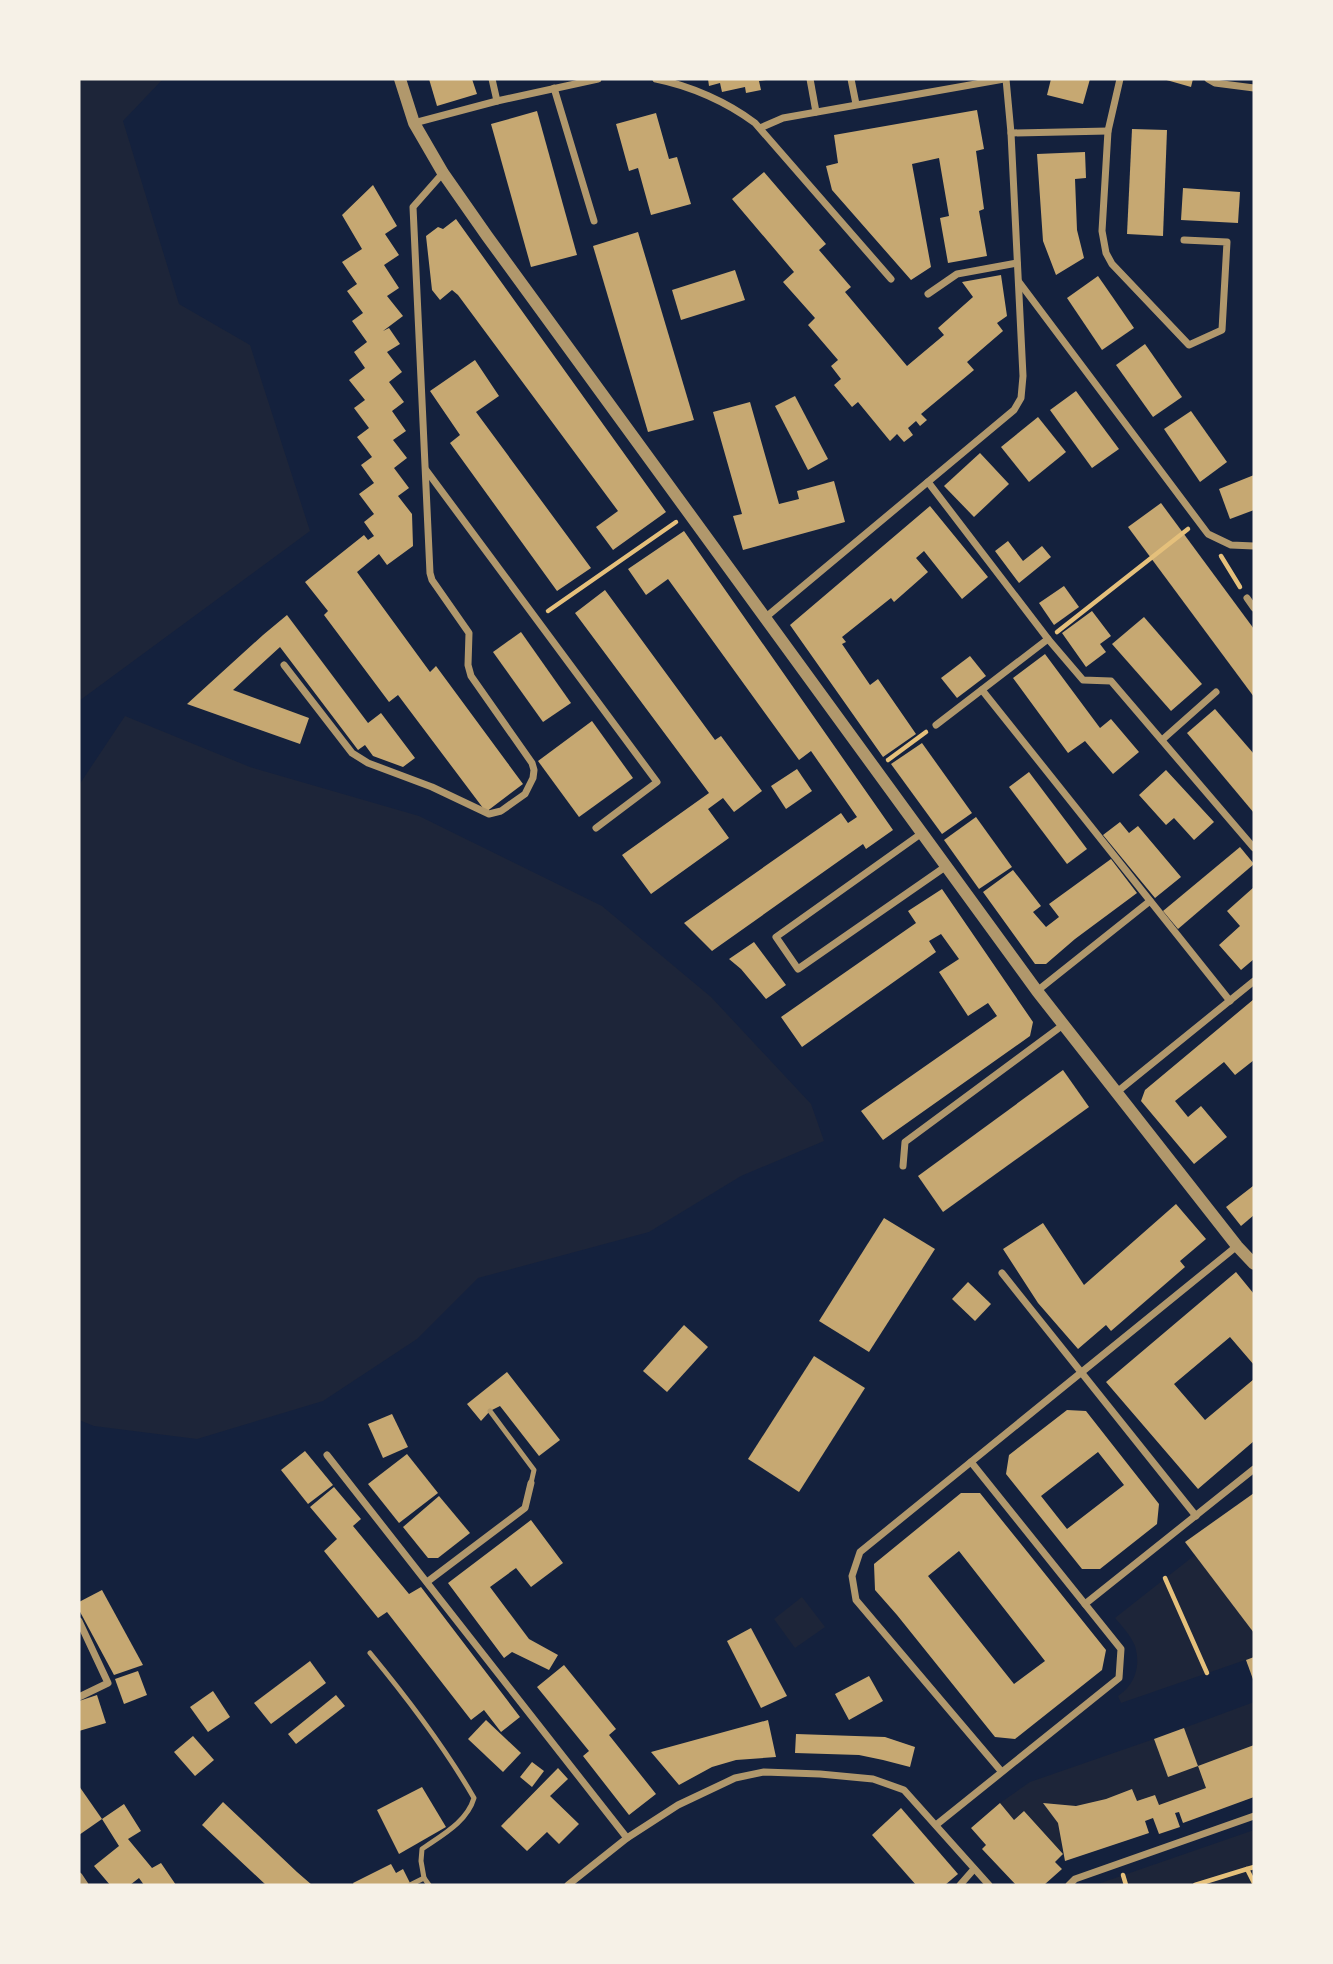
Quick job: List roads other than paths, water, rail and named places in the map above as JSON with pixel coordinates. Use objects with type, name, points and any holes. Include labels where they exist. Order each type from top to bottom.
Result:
[{"type":"street","points":[[400,79],[414,123],[443,173],[688,514],[1063,1025],[1254,1264]]},
{"type":"street","points":[[492,79],[497,101]]},
{"type":"street","points":[[414,123],[598,79]]},
{"type":"street","points":[[656,79],[702,93],[740,113],[760,128],[891,279]]},
{"type":"street","points":[[810,79],[816,112]]},
{"type":"street","points":[[851,79],[856,104]]},
{"type":"street","points":[[760,128],[778,119],[1005,79],[1011,134],[1023,376],[1018,404],[1014,410],[766,617]]},
{"type":"street","points":[[1120,79],[1108,131],[1102,231],[1106,253],[1112,264],[1189,345],[1222,330],[1227,242],[1184,240]]},
{"type":"street","points":[[1208,79],[1215,83],[1234,82],[1254,88]]},
{"type":"street","points":[[554,88],[594,221]]},
{"type":"street","points":[[1011,134],[1108,131]]},
{"type":"street","points":[[284,665],[352,753],[363,761],[432,787],[486,813],[495,814],[500,811],[525,794],[532,782],[532,763],[471,676],[468,665],[469,633],[430,576],[414,207],[443,173]]},
{"type":"street","points":[[928,294],[957,274],[1017,263]]},
{"type":"street","points":[[1018,282],[1208,534],[1231,545],[1254,547]]},
{"type":"street","points":[[426,470],[657,782],[596,828]]},
{"type":"street","points":[[928,482],[1048,639],[1083,680],[1111,681],[1254,848]]},
{"type":"street","points":[[1247,598],[1254,608]]},
{"type":"street","points":[[936,725],[1048,639]]},
{"type":"street","points":[[982,690],[1230,1001]]},
{"type":"street","points":[[1162,740],[1216,692]]},
{"type":"street","points":[[922,833],[776,937],[799,969],[945,867]]},
{"type":"street","points":[[1037,990],[1150,901]]},
{"type":"street","points":[[1117,1092],[1254,981]]},
{"type":"street","points":[[903,1166],[905,1142],[1063,1025]]},
{"type":"street","points":[[1001,1771],[856,1600],[852,1576],[860,1552],[1237,1246]]},
{"type":"street","points":[[1002,1273],[1196,1516]]},
{"type":"street","points":[[327,1455],[627,1838]]},
{"type":"street","points":[[936,1825],[1119,1678],[1121,1649],[971,1462]]},
{"type":"street","points":[[1084,1604],[1254,1469]]},
{"type":"street","points":[[427,1582],[525,1508],[531,1483]]},
{"type":"street","points":[[79,1621],[108,1684],[79,1697]]},
{"type":"street","points":[[568,1885],[627,1838],[678,1805],[735,1778],[764,1772],[873,1779],[904,1790],[989,1885]]},
{"type":"street","points":[[1069,1885],[1075,1879],[1254,1816]]},
{"type":"street","points":[[960,1885],[974,1869]]},
{"type":"street","points":[[79,1876],[85,1885]]},
{"type":"lane","points":[[489,1411],[534,1470],[531,1483]]},
{"type":"lane","points":[[370,1653],[419,1714],[474,1798],[471,1808],[454,1827],[422,1849],[424,1878],[429,1885]]},
{"type":"lane","points":[[410,1885],[424,1878]]}]
